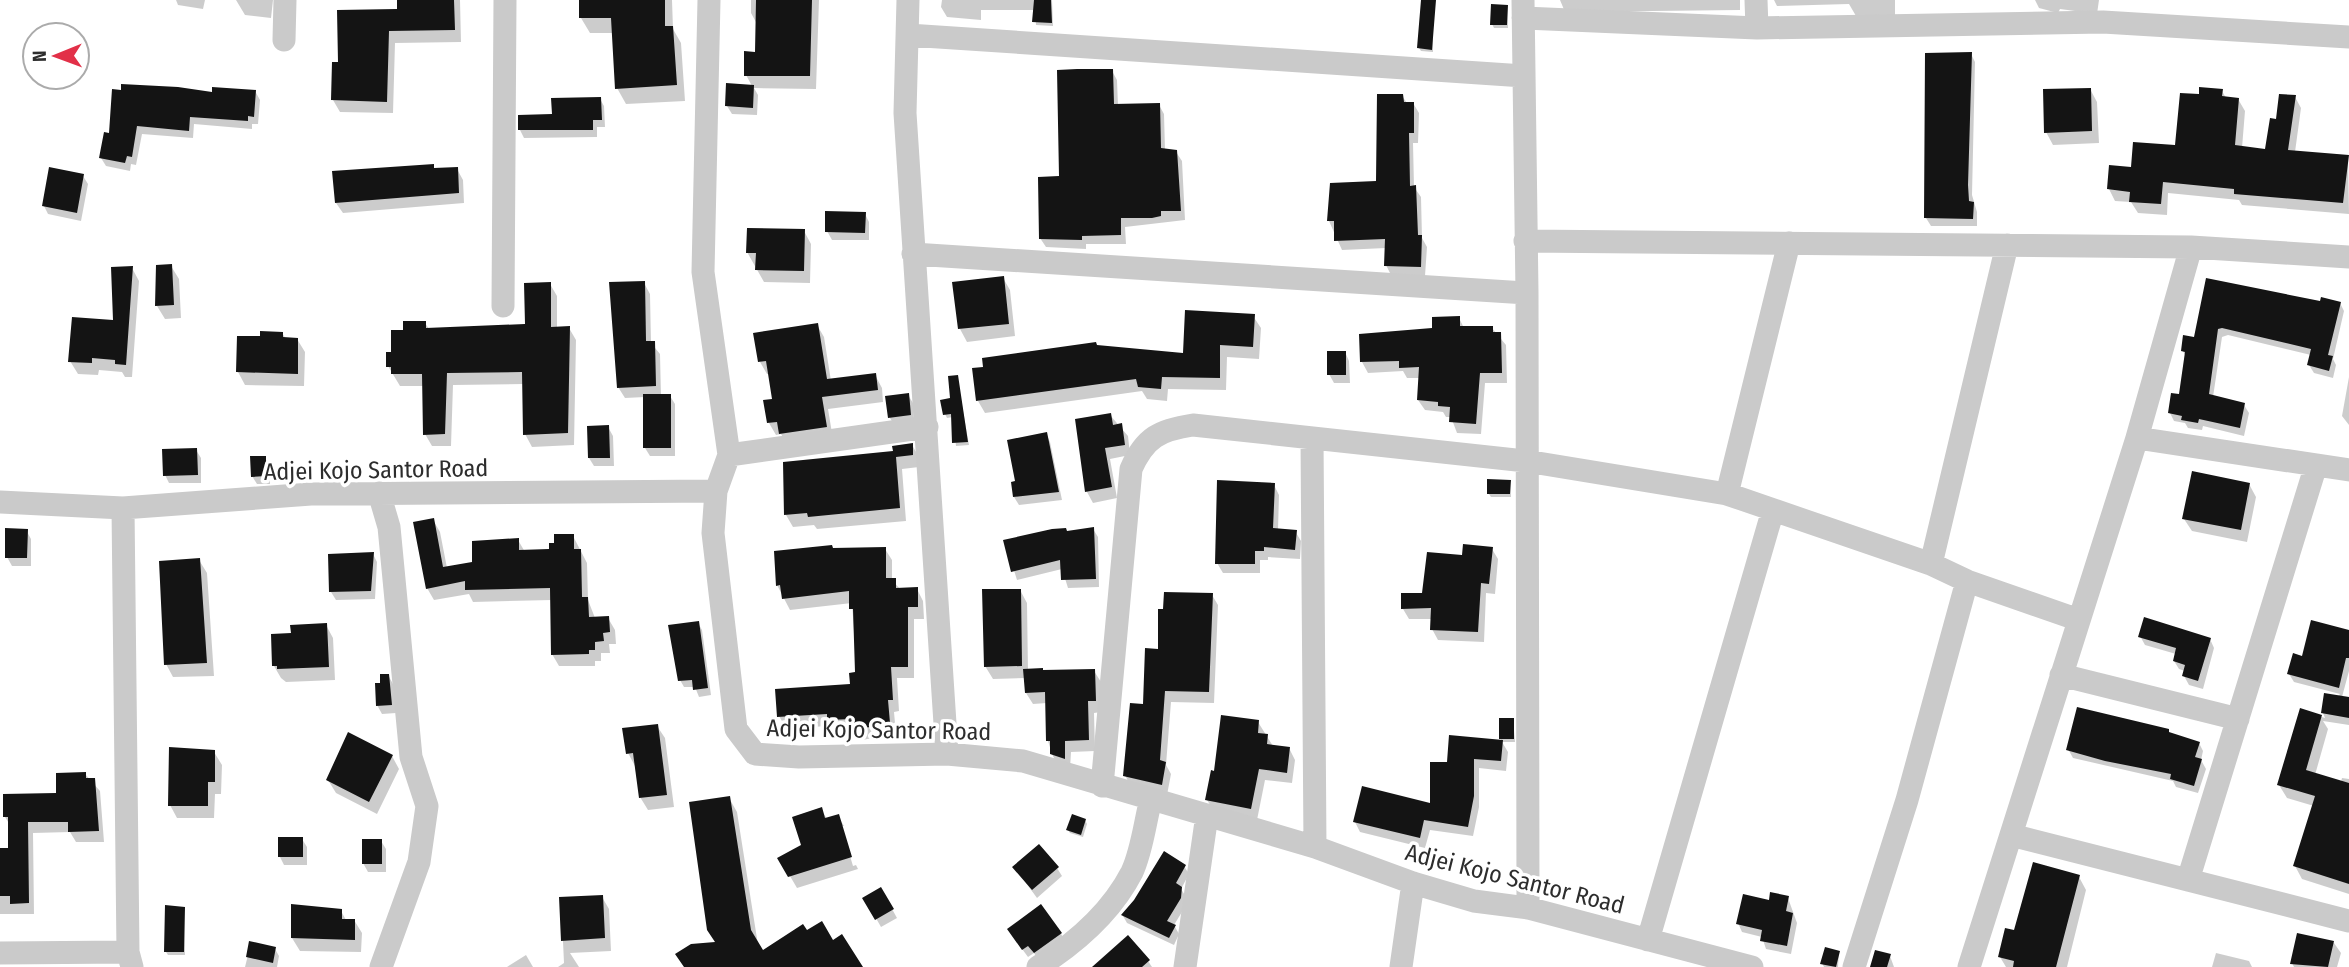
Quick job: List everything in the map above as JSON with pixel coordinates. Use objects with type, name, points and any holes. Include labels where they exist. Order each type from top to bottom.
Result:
[{"type":"street","points":[[284,40],[285,0]]},
{"type":"street","points":[[503,306],[505,0]]},
{"type":"street","points":[[709,0],[703,272],[729,455],[716,491]]},
{"type":"street","points":[[908,0],[905,113],[947,754]]},
{"type":"street","points":[[1756,0],[1757,28]]},
{"type":"street","points":[[1528,908],[1525,461],[1528,293],[1523,9],[1757,28],[2104,22],[2349,37]]},
{"type":"street","points":[[908,35],[1524,76]]},
{"type":"street","points":[[1525,241],[2192,247],[2349,257]]},
{"type":"street","points":[[1727,494],[1788,243]]},
{"type":"street","points":[[1931,564],[2007,245]]},
{"type":"street","points":[[1969,967],[2137,438],[2192,247]]},
{"type":"street","points":[[913,254],[1528,293]]},
{"type":"street","points":[[1102,786],[1131,469],[1139,449],[1170,429],[1193,425],[1525,461],[1727,494],[1931,564],[1967,581],[2079,620]]},
{"type":"street","points":[[729,455],[927,427]]},
{"type":"street","points":[[1312,438],[1315,847]]},
{"type":"street","points":[[2137,438],[2349,470]]},
{"type":"street","points":[[2188,880],[2316,465]]},
{"type":"street","name":"Adjei Kojo Santor Road","points":[[0,502],[123,508],[311,494],[716,491],[713,533],[736,729],[755,754],[799,757],[947,754],[1023,761],[1315,847],[1413,883],[1474,901],[1528,908],[1752,967]]},
{"type":"street","points":[[379,493],[389,527],[411,757],[427,806],[419,862],[387,963]]},
{"type":"street","points":[[0,953],[130,959],[123,508]]},
{"type":"street","points":[[1648,940],[1773,510]]},
{"type":"street","points":[[1854,967],[1907,800],[1967,581]]},
{"type":"street","points":[[2061,675],[2238,719]]},
{"type":"street","points":[[1038,967],[1061,953],[1106,913],[1133,871],[1151,799]]},
{"type":"street","points":[[1185,967],[1207,815]]},
{"type":"street","points":[[2011,835],[2349,921]]},
{"type":"street","points":[[1401,967],[1413,883]]},
{"type":"building","points":[[397,0],[454,0],[455,30],[389,31],[387,102],[331,100],[332,62],[338,62],[337,10],[397,9]]},
{"type":"building","points":[[579,0],[665,0],[665,26],[673,26],[677,85],[615,89],[611,18],[579,18]]},
{"type":"building","points":[[756,0],[812,0],[810,76],[744,76],[744,51],[755,52]]},
{"type":"building","points":[[1034,0],[1051,0],[1052,23],[1032,22]]},
{"type":"building","points":[[1421,0],[1436,0],[1432,50],[1417,48]]},
{"type":"building","points":[[1491,4],[1508,5],[1507,25],[1490,25]]},
{"type":"building","points":[[1972,52],[1968,185],[1969,201],[1974,202],[1973,219],[1924,218],[1925,53]]},
{"type":"building","points":[[1113,69],[1114,104],[1160,103],[1161,148],[1177,150],[1181,211],[1161,211],[1161,216],[1152,218],[1121,218],[1121,235],[1082,236],[1082,240],[1039,239],[1038,177],[1059,176],[1057,70]]},
{"type":"building","points":[[726,83],[754,85],[753,108],[725,106]]},
{"type":"building","points":[[121,84],[212,92],[212,87],[256,90],[254,117],[248,116],[248,121],[190,117],[189,131],[137,126],[132,157],[127,156],[125,163],[99,158],[104,132],[109,133],[112,89],[121,90]]},
{"type":"building","points":[[2199,87],[2223,89],[2222,96],[2239,98],[2235,145],[2265,149],[2270,118],[2276,119],[2279,94],[2296,95],[2288,150],[2349,155],[2343,203],[2234,194],[2234,189],[2163,182],[2161,204],[2129,202],[2130,192],[2107,189],[2109,165],[2131,167],[2133,142],[2175,145],[2180,93],[2199,94]]},
{"type":"building","points":[[2091,88],[2092,131],[2044,133],[2043,89]]},
{"type":"building","points":[[1377,94],[1403,94],[1404,102],[1414,102],[1414,133],[1409,133],[1410,186],[1416,185],[1418,235],[1422,235],[1421,267],[1384,266],[1385,239],[1334,241],[1334,221],[1327,221],[1330,183],[1376,181]]},
{"type":"building","points":[[601,97],[602,120],[593,120],[593,130],[518,130],[518,115],[552,114],[551,98]]},
{"type":"building","points":[[434,164],[434,168],[458,167],[459,193],[335,203],[332,171]]},
{"type":"building","points":[[49,167],[84,174],[77,213],[42,206]]},
{"type":"building","points":[[825,211],[866,212],[865,233],[825,232]]},
{"type":"building","points":[[747,228],[805,229],[804,271],[755,270],[756,253],[746,253]]},
{"type":"building","points":[[172,264],[174,305],[155,306],[156,265]]},
{"type":"building","points":[[133,266],[126,365],[115,364],[115,360],[92,358],[92,363],[68,362],[72,317],[113,320],[111,267]]},
{"type":"building","points":[[1004,276],[1009,324],[958,329],[952,282]]},
{"type":"building","points":[[2206,278],[2320,301],[2321,297],[2341,302],[2328,355],[2333,356],[2329,371],[2307,365],[2311,349],[2218,329],[2209,394],[2245,403],[2240,428],[2199,419],[2198,423],[2181,420],[2182,416],[2168,413],[2171,393],[2179,394],[2185,352],[2181,351],[2183,335],[2194,337]]},
{"type":"building","points":[[645,281],[646,341],[655,341],[656,386],[617,388],[609,282]]},
{"type":"building","points":[[551,282],[551,327],[570,326],[568,433],[523,435],[522,372],[447,373],[445,434],[423,435],[422,374],[391,374],[391,367],[386,367],[386,352],[391,352],[391,330],[403,330],[403,321],[426,321],[426,328],[525,324],[524,283]]},
{"type":"building","points":[[1185,310],[1255,314],[1253,347],[1220,345],[1220,378],[1162,377],[1161,389],[1138,387],[1136,379],[976,401],[972,368],[983,367],[982,358],[1096,342],[1097,345],[1183,353]]},
{"type":"building","points":[[1460,316],[1460,326],[1493,326],[1493,332],[1501,332],[1502,373],[1480,373],[1476,424],[1449,422],[1450,407],[1438,406],[1438,402],[1417,400],[1419,367],[1399,368],[1399,361],[1360,362],[1359,334],[1432,328],[1432,317]]},
{"type":"building","points":[[818,323],[827,379],[876,373],[878,390],[822,397],[827,427],[779,434],[777,422],[767,423],[763,400],[772,399],[766,361],[758,362],[753,333]]},
{"type":"building","points":[[260,331],[283,332],[283,337],[298,338],[298,374],[236,372],[237,336],[260,336]]},
{"type":"building","points":[[1327,351],[1346,351],[1346,375],[1327,375]]},
{"type":"building","points":[[958,375],[968,442],[952,443],[951,414],[943,415],[940,400],[950,398],[948,376]]},
{"type":"building","points":[[909,393],[911,415],[888,418],[885,396]]},
{"type":"building","points":[[643,394],[671,394],[671,448],[643,448]]},
{"type":"building","points":[[1111,413],[1113,425],[1122,423],[1125,445],[1105,448],[1112,487],[1085,492],[1075,419]]},
{"type":"building","points":[[609,425],[610,458],[588,458],[587,426]]},
{"type":"building","points":[[1047,432],[1059,492],[1013,497],[1011,482],[1015,481],[1007,440]]},
{"type":"building","points":[[913,443],[913,455],[896,457],[900,508],[808,517],[807,513],[784,515],[783,462],[893,451],[892,446]]},
{"type":"building","points":[[197,448],[198,475],[163,476],[162,449]]},
{"type":"building","points":[[250,456],[266,456],[266,476],[251,477]]},
{"type":"building","points":[[2192,471],[2250,483],[2241,530],[2182,519]]},
{"type":"building","points":[[1487,479],[1511,480],[1510,494],[1487,494]]},
{"type":"building","points":[[1217,480],[1275,483],[1273,528],[1297,530],[1295,550],[1264,547],[1264,551],[1255,551],[1255,564],[1215,564]]},
{"type":"building","points":[[434,518],[443,567],[472,562],[472,541],[519,538],[519,550],[549,549],[549,543],[554,543],[554,534],[574,534],[574,549],[581,549],[582,597],[588,597],[589,617],[609,616],[610,632],[603,633],[604,641],[595,642],[595,650],[589,650],[589,654],[551,655],[550,588],[465,590],[465,581],[426,589],[413,522]]},
{"type":"building","points":[[1094,527],[1096,579],[1061,580],[1060,560],[1011,572],[1003,540],[1052,529],[1066,528],[1067,531]]},
{"type":"building","points":[[5,528],[28,529],[27,558],[5,558]]},
{"type":"building","points":[[1463,544],[1493,547],[1489,584],[1481,583],[1478,632],[1430,630],[1431,608],[1401,609],[1401,593],[1422,593],[1427,552],[1462,555]]},
{"type":"building","points":[[832,545],[833,548],[886,547],[886,578],[896,578],[896,588],[918,587],[918,607],[908,607],[908,667],[891,667],[893,700],[888,700],[890,723],[854,728],[853,719],[827,720],[827,714],[777,717],[775,689],[850,684],[849,673],[855,672],[853,609],[849,609],[849,591],[782,599],[780,585],[776,586],[774,551]]},
{"type":"building","points":[[374,552],[371,591],[329,592],[328,554]]},
{"type":"building","points":[[200,558],[207,663],[164,665],[159,561]]},
{"type":"building","points":[[982,589],[1021,589],[1022,666],[984,667]]},
{"type":"building","points":[[1164,592],[1213,593],[1209,692],[1165,691],[1160,760],[1166,762],[1162,785],[1123,776],[1130,703],[1143,704],[1145,648],[1158,649],[1158,609],[1163,609]]},
{"type":"building","points":[[2144,617],[2211,638],[2198,681],[2182,676],[2185,665],[2173,661],[2176,648],[2138,637]]},
{"type":"building","points":[[2311,620],[2349,630],[2349,658],[2346,658],[2339,688],[2287,674],[2293,653],[2302,656]]},
{"type":"building","points":[[699,621],[708,688],[693,690],[692,680],[678,681],[668,625]]},
{"type":"building","points":[[327,623],[329,667],[277,669],[277,666],[272,666],[271,634],[291,633],[290,625]]},
{"type":"building","points":[[1023,669],[1095,669],[1096,701],[1088,701],[1089,740],[1065,741],[1065,759],[1050,754],[1050,741],[1046,741],[1045,692],[1025,693]]},
{"type":"building","points":[[380,674],[389,674],[392,705],[376,706],[375,683],[380,683]]},
{"type":"building","points":[[2324,693],[2349,697],[2349,718],[2321,713]]},
{"type":"building","points":[[2077,707],[2169,729],[2169,732],[2200,742],[2195,757],[2202,759],[2194,786],[2170,779],[2171,774],[2066,750]]},
{"type":"building","points":[[2300,708],[2322,715],[2306,770],[2349,783],[2349,884],[2293,866],[2315,796],[2277,785]]},
{"type":"building","points":[[1221,715],[1259,720],[1258,733],[1268,734],[1267,744],[1290,747],[1287,773],[1259,769],[1251,809],[1205,800],[1211,770],[1214,771]]},
{"type":"building","points":[[1499,718],[1514,718],[1514,739],[1499,739]]},
{"type":"building","points":[[658,724],[667,795],[639,798],[633,753],[626,754],[622,728]]},
{"type":"building","points":[[348,732],[393,755],[369,802],[326,780]]},
{"type":"building","points":[[1449,735],[1503,740],[1501,761],[1474,759],[1474,796],[1468,827],[1424,820],[1420,838],[1353,822],[1362,786],[1430,803],[1430,762],[1447,762]]},
{"type":"building","points":[[169,747],[215,750],[215,782],[208,782],[208,806],[168,806]]},
{"type":"building","points":[[86,772],[86,778],[95,778],[99,831],[68,832],[68,822],[28,822],[29,903],[10,904],[10,896],[0,896],[0,848],[8,848],[8,817],[3,817],[3,794],[56,793],[56,773]]},
{"type":"building","points":[[730,796],[751,930],[763,950],[803,924],[807,930],[822,921],[833,940],[842,934],[863,967],[684,967],[675,954],[691,944],[715,942],[707,930],[689,802]]},
{"type":"building","points":[[822,807],[825,818],[839,814],[852,857],[788,877],[777,858],[801,845],[792,817]]},
{"type":"building","points":[[1072,814],[1086,819],[1081,835],[1066,830]]},
{"type":"building","points":[[278,837],[303,837],[303,857],[278,857]]},
{"type":"building","points":[[362,839],[382,839],[382,864],[362,864]]},
{"type":"building","points":[[1039,844],[1059,867],[1032,890],[1012,867]]},
{"type":"building","points":[[1164,851],[1186,865],[1176,883],[1182,887],[1181,898],[1167,921],[1176,925],[1169,938],[1121,915],[1134,900]]},
{"type":"building","points":[[2033,862],[2080,875],[2056,967],[2013,967],[2014,961],[1998,957],[2005,928],[2014,930]]},
{"type":"building","points":[[881,887],[894,909],[875,920],[862,898]]},
{"type":"building","points":[[1770,892],[1789,896],[1786,911],[1793,913],[1787,946],[1760,941],[1762,930],[1736,924],[1743,894],[1769,900]]},
{"type":"building","points":[[603,895],[605,938],[561,941],[559,897]]},
{"type":"building","points":[[291,904],[342,909],[342,919],[355,919],[355,940],[291,938]]},
{"type":"building","points":[[1041,904],[1062,933],[1034,953],[1028,946],[1022,950],[1007,929]]},
{"type":"building","points":[[165,905],[185,907],[184,952],[164,952]]},
{"type":"building","points":[[2297,933],[2334,941],[2328,967],[2290,964]]},
{"type":"building","points":[[1128,935],[1150,960],[1142,967],[1092,967]]},
{"type":"building","points":[[249,941],[276,947],[273,963],[246,957]]},
{"type":"building","points":[[1825,947],[1840,951],[1836,967],[1820,964]]},
{"type":"building","points":[[1875,950],[1891,954],[1887,967],[1870,967]]}]
